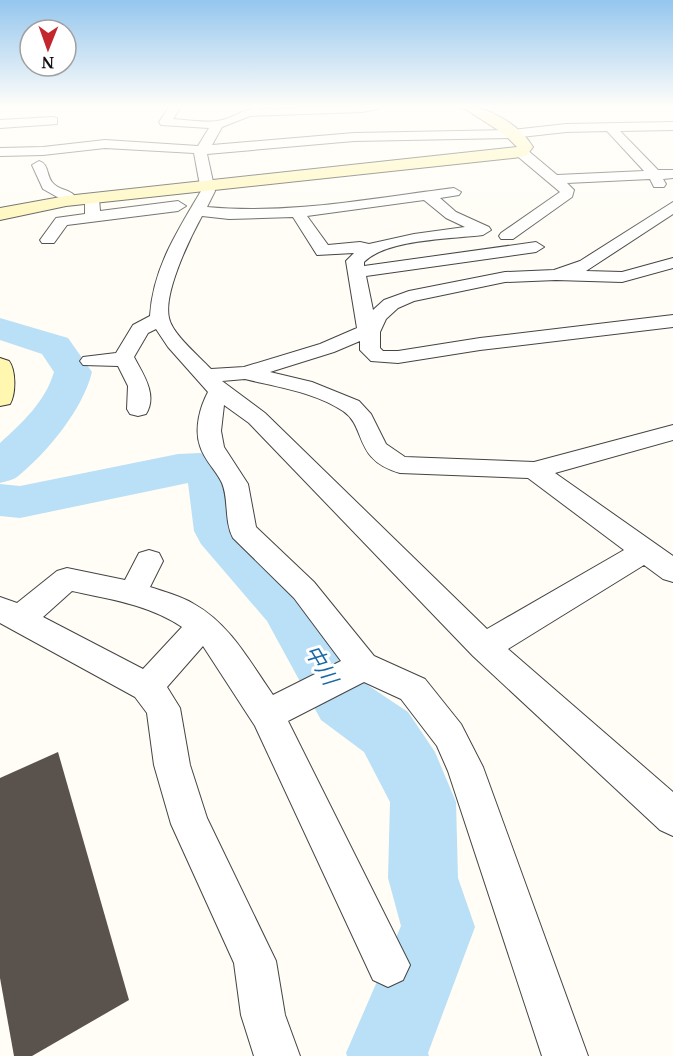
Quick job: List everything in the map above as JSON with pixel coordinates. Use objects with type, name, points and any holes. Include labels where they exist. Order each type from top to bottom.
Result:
[{"type":"street","points":[[201,156],[208,191],[171,256],[160,303],[159,319],[175,343],[223,380],[257,418],[484,647],[673,817]]},
{"type":"street","points":[[0,214],[66,201],[480,156]]},
{"type":"street","points":[[507,236],[567,194],[567,190],[526,156]]},
{"type":"street","points":[[357,272],[551,259],[567,262],[599,256],[672,207],[654,174],[637,156]]},
{"type":"street","points":[[39,165],[43,180],[50,189],[67,195],[66,201]]},
{"type":"street","points":[[553,179],[673,174]]},
{"type":"street","points":[[197,211],[242,215],[297,212],[454,192]]},
{"type":"street","points":[[427,195],[451,215],[483,230],[507,236],[551,259],[622,278],[673,263]]},
{"type":"street","points":[[92,198],[93,216]]},
{"type":"street","points":[[48,240],[62,221],[178,206]]},
{"type":"street","points":[[297,212],[323,251],[360,247],[367,249]]},
{"type":"street","points":[[483,230],[386,243],[367,249],[355,261],[371,353],[386,358],[480,344],[668,327]]},
{"type":"street","points":[[551,259],[505,277],[400,300],[381,311],[369,332],[327,348],[223,380],[213,403],[208,431],[212,447],[235,484],[243,531],[304,590],[363,666],[413,689],[449,735],[465,767],[565,1056]]},
{"type":"street","points":[[90,361],[112,361],[124,357],[140,329],[159,319]]},
{"type":"street","points":[[124,357],[139,387],[138,410]]},
{"type":"street","points":[[0,366],[0,398]]},
{"type":"street","points":[[223,380],[304,387],[351,406],[360,414],[376,449],[400,465],[534,470],[673,432]]},
{"type":"street","points":[[534,470],[673,571]]},
{"type":"street","points":[[484,647],[644,550]]},
{"type":"street","points":[[133,593],[148,561]]},
{"type":"street","points":[[9,614],[67,579],[133,593],[182,611],[203,625],[222,646],[267,715],[388,966]]},
{"type":"street","points":[[9,614],[147,687],[163,708],[172,765],[190,824],[255,961],[263,1016],[277,1056]]},
{"type":"street","points":[[147,687],[203,625]]},
{"type":"street","points":[[267,715],[363,666]]},
{"type":"building","points":[[58,752],[129,1000],[32,1056],[14,1056],[0,978],[0,778]]},
{"type":"waterway","name":"中川","points":[[0,328],[55,346],[73,372],[63,398],[54,411],[0,468]]},
{"type":"waterway","name":"中川","points":[[0,500],[20,502],[178,469],[200,468],[209,476],[218,531],[286,606],[342,701],[386,732],[412,774],[423,802],[423,878],[438,927],[387,1053],[388,1056]]}]
